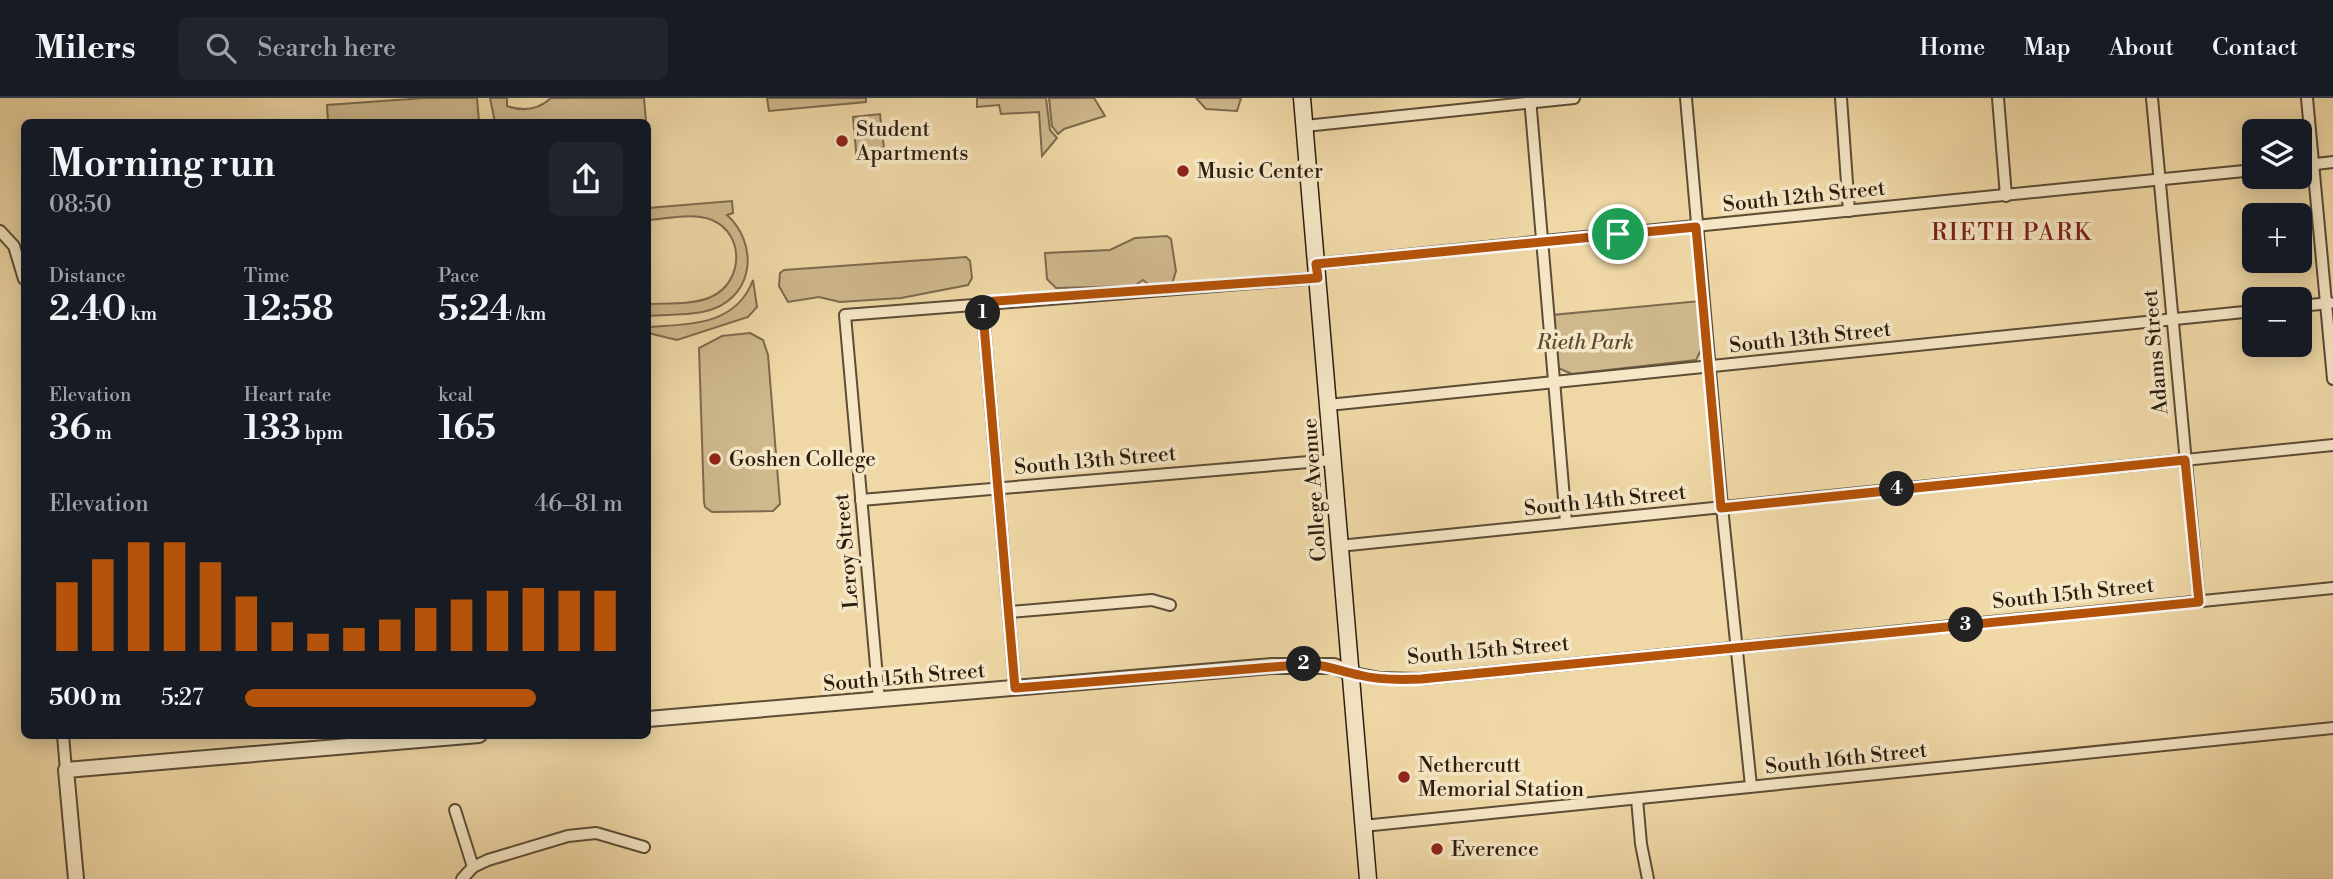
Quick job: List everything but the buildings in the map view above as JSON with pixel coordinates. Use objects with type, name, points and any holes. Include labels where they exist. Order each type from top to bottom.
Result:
[{"type":"main road","name":"College Avenue","points":[[1302,98],[1368,879]]},
{"type":"street","points":[[1305,126],[1574,98]]},
{"type":"street","points":[[1686,98],[1721,508],[1751,786]]},
{"type":"street","points":[[1841,98],[1849,211]]},
{"type":"street","points":[[1998,98],[2006,196]]},
{"type":"street","name":"Adams Street","points":[[2152,98],[2199,602]]},
{"type":"street","points":[[2307,98],[2330,303],[2333,379]]},
{"type":"street","points":[[1531,101],[1566,522]]},
{"type":"street","points":[[2313,164],[2333,162]]},
{"type":"street","name":"South 12th Street","points":[[845,315],[1317,271],[1541,242],[2242,171]]},
{"type":"street","points":[[0,231],[14,246],[21,269]]},
{"type":"street","points":[[982,302],[1015,688]]},
{"type":"street","points":[[2312,305],[2330,303]]},
{"type":"street","name":"South 13th Street","points":[[1328,405],[2242,312]]},
{"type":"street","name":"Leroy Street","points":[[845,315],[879,700]]},
{"type":"street","name":"South 14th Street","points":[[1339,546],[2333,445]]},
{"type":"street","name":"South 13th Street","points":[[861,500],[1333,460]]},
{"type":"street","name":"South 15th Street","points":[[651,719],[1282,665],[1334,666],[1380,678],[1421,679],[2333,588]]},
{"type":"street","points":[[1009,612],[1152,600],[1171,605]]},
{"type":"street","name":"South 16th Street","points":[[1363,826],[2333,728]]},
{"type":"street","points":[[63,739],[76,879]]},
{"type":"street","points":[[66,770],[432,739]]},
{"type":"street","points":[[1637,799],[1641,844],[1648,879]]},
{"type":"street","points":[[455,810],[473,867]]},
{"type":"street","points":[[463,879],[473,867],[501,855],[576,835],[596,834],[644,847]]},
{"type":"green space","points":[[425,98],[477,98],[479,119],[328,119],[327,105]]},
{"type":"green space","points":[[490,98],[507,98],[507,106],[525,109],[541,105],[551,98],[644,98],[646,119],[494,119]]},
{"type":"green space","points":[[767,98],[866,98],[866,102],[769,111]]},
{"type":"green space","points":[[977,98],[1046,98],[1050,130],[1057,138],[1042,156],[1039,112],[1001,114],[999,105],[977,107]]},
{"type":"green space","points":[[1049,98],[1094,98],[1105,116],[1064,129],[1058,134],[1052,126]]},
{"type":"green space","points":[[1196,98],[1241,98],[1237,111],[1206,109]]},
{"type":"green space","points":[[880,114],[885,157],[857,162],[853,117]]},
{"type":"green space","points":[[732,201],[733,213],[727,215],[737,226],[747,252],[744,279],[738,291],[727,301],[706,311],[651,316],[651,304],[696,301],[711,297],[722,290],[735,270],[736,258],[730,236],[712,220],[688,216],[651,220],[651,208]]},
{"type":"green space","points":[[1167,236],[1171,239],[1176,271],[1172,284],[1148,284],[1143,280],[1134,286],[1056,288],[1047,279],[1045,253],[1110,250],[1135,238]]},
{"type":"green space","points":[[966,257],[970,261],[972,278],[968,285],[901,298],[840,302],[819,297],[788,302],[779,286],[780,273],[784,270]]},
{"type":"green space","points":[[753,280],[757,307],[748,317],[677,340],[651,334],[651,327],[709,320],[735,306]]},
{"type":"green space","name":"Rieth Park","points":[[1700,301],[1703,346],[1696,360],[1572,374],[1558,368],[1552,315]]},
{"type":"green space","points":[[750,333],[763,340],[768,355],[780,504],[773,511],[712,512],[705,507],[704,502],[699,348],[722,336]]},
{"type":"place","name":"Student Apartments","points":[[842,141]]},
{"type":"place","name":"Music Center","points":[[1183,171]]},
{"type":"place","name":"Goshen College","points":[[715,459]]},
{"type":"place","name":"Nethercutt Memorial Station","points":[[1404,777]]},
{"type":"place","name":"Everence","points":[[1437,849]]},
{"type":"district","name":"RIETH PARK","points":[[2012,232]]},
{"type":"route","points":[[1696,227],[1721,508],[2185,460],[2199,602],[1421,679],[1361,676],[1334,666],[1310,664],[1015,688],[982,302],[1318,278],[1316,264],[1618,234],[1696,227]]}]
